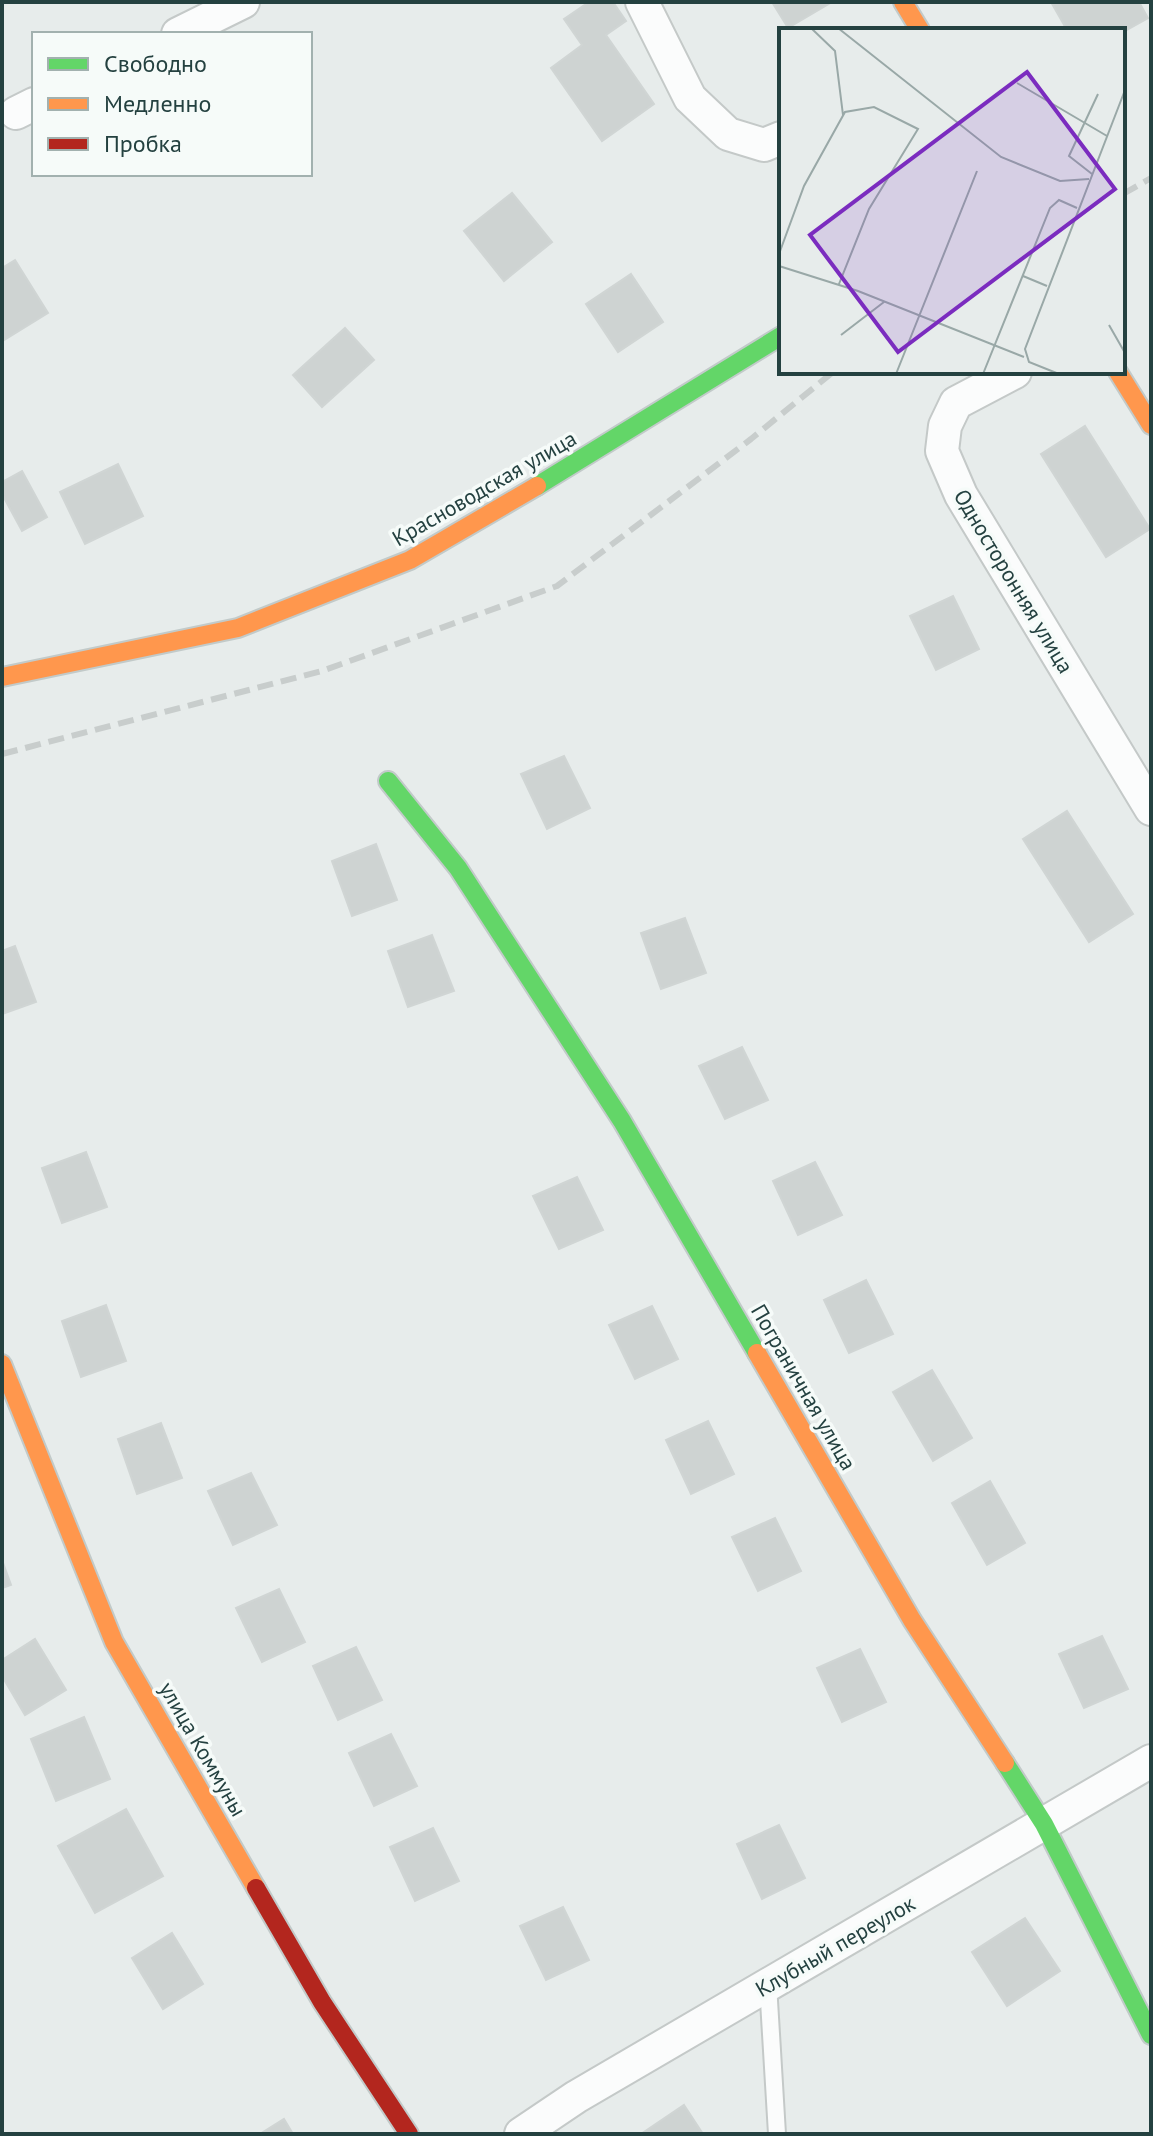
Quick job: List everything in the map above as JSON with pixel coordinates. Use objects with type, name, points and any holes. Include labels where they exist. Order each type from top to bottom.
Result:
[{"type":"street","points":[[182,32],[243,2]]},
{"type":"street","points":[[642,2],[690,98],[728,134],[764,145],[779,139]]},
{"type":"street","points":[[903,2],[919,28]]},
{"type":"street","name":"Красноводская улица","points":[[2,677],[238,628],[410,560],[571,467],[779,337]]},
{"type":"street","name":"Односторонняя улица","points":[[1011,374],[956,403],[945,426],[942,451],[961,495],[1151,809]]},
{"type":"street","points":[[1119,374],[1151,425]]},
{"type":"street","name":"Пограничная улица","points":[[388,781],[458,868],[622,1121],[912,1620],[1044,1824],[1151,2035]]},
{"type":"street","name":"улица Коммуны","points":[[2,1364],[114,1642],[322,2002],[409,2134]]},
{"type":"street","name":"Клубный переулок","points":[[521,2134],[576,2097],[1151,1761]]},
{"type":"lane","points":[[768,1984],[777,2134]]},
{"type":"building","points":[[589,2],[613,2],[626,21],[606,35],[654,104],[602,141],[551,68],[582,45],[564,19]]},
{"type":"building","points":[[772,2],[832,2],[788,28]]},
{"type":"building","points":[[1051,2],[1139,2],[1148,18],[1125,31],[1125,28],[1066,28]]},
{"type":"building","points":[[512,193],[552,242],[504,281],[464,231]]},
{"type":"building","points":[[15,260],[48,313],[4,340],[2,268]]},
{"type":"building","points":[[631,274],[663,322],[618,352],[586,304]]},
{"type":"building","points":[[345,328],[374,360],[322,407],[293,375]]},
{"type":"building","points":[[1085,426],[1150,529],[1106,557],[1041,454]]},
{"type":"building","points":[[118,464],[143,516],[85,544],[60,492]]},
{"type":"building","points":[[22,471],[47,517],[22,531],[2,494],[2,482]]},
{"type":"building","points":[[953,596],[979,649],[936,670],[910,616]]},
{"type":"building","points":[[564,756],[590,808],[547,829],[521,774]]},
{"type":"building","points":[[1067,811],[1133,914],[1089,942],[1023,839]]},
{"type":"building","points":[[376,844],[397,900],[352,916],[332,861]]},
{"type":"building","points":[[685,918],[706,973],[661,989],[641,933]]},
{"type":"building","points":[[432,935],[454,991],[408,1007],[388,951]]},
{"type":"building","points":[[15,946],[36,1002],[2,1014],[2,951]]},
{"type":"building","points":[[742,1047],[768,1100],[725,1119],[699,1066]]},
{"type":"building","points":[[86,1152],[107,1207],[62,1223],[42,1168]]},
{"type":"building","points":[[815,1162],[842,1215],[798,1235],[773,1181]]},
{"type":"building","points":[[577,1177],[603,1230],[559,1249],[533,1196]]},
{"type":"building","points":[[866,1280],[893,1334],[849,1353],[824,1300]]},
{"type":"building","points":[[106,1305],[126,1361],[81,1377],[62,1321]]},
{"type":"building","points":[[652,1306],[678,1359],[635,1379],[609,1325]]},
{"type":"building","points":[[932,1370],[972,1438],[933,1461],[893,1392]]},
{"type":"building","points":[[708,1421],[734,1474],[691,1494],[666,1440]]},
{"type":"building","points":[[161,1423],[182,1478],[137,1494],[118,1439]]},
{"type":"building","points":[[251,1473],[277,1525],[233,1545],[208,1491]]},
{"type":"building","points":[[990,1481],[1025,1543],[987,1565],[952,1503]]},
{"type":"building","points":[[775,1518],[801,1571],[758,1591],[732,1537]]},
{"type":"building","points":[[2,1560],[11,1585],[2,1588]]},
{"type":"building","points":[[279,1589],[305,1642],[262,1662],[236,1608]]},
{"type":"building","points":[[1102,1636],[1128,1689],[1084,1708],[1059,1654]]},
{"type":"building","points":[[35,1639],[66,1690],[25,1715],[2,1676],[2,1660]]},
{"type":"building","points":[[356,1647],[382,1700],[338,1720],[313,1666]]},
{"type":"building","points":[[860,1649],[886,1702],[842,1722],[817,1668]]},
{"type":"building","points":[[84,1717],[110,1779],[56,1801],[31,1739]]},
{"type":"building","points":[[391,1734],[417,1786],[374,1806],[349,1753]]},
{"type":"building","points":[[126,1809],[163,1876],[95,1913],[58,1846]]},
{"type":"building","points":[[779,1825],[805,1878],[762,1899],[737,1844]]},
{"type":"building","points":[[433,1828],[459,1881],[415,1901],[390,1847]]},
{"type":"building","points":[[563,1907],[589,1960],[546,1980],[520,1926]]},
{"type":"building","points":[[1025,1918],[1060,1971],[1007,2006],[972,1952]]},
{"type":"building","points":[[172,1933],[203,1984],[163,2009],[132,1958]]},
{"type":"building","points":[[684,2105],[703,2134],[641,2134]]},
{"type":"building","points":[[284,2119],[293,2134],[260,2134]]},
{"type":"railway","points":[[1125,193],[1151,178]]},
{"type":"railway","points":[[2,754],[322,671],[557,586],[751,439],[831,374]]},
{"type":"traffic: fast","points":[[537,486],[779,337]]},
{"type":"traffic: fast","points":[[388,781],[458,868],[622,1121],[757,1353]]},
{"type":"traffic: fast","points":[[1005,1763],[1044,1824],[1151,2035]]},
{"type":"traffic: slow","points":[[903,2],[919,28]]},
{"type":"traffic: slow","points":[[1119,374],[1151,425]]},
{"type":"traffic: slow","points":[[2,677],[238,628],[410,560],[537,486]]},
{"type":"traffic: slow","points":[[757,1353],[912,1620],[1005,1763]]},
{"type":"traffic: slow","points":[[2,1364],[114,1642],[256,1888]]},
{"type":"traffic: jam","points":[[256,1888],[322,2002],[409,2134]]}]
